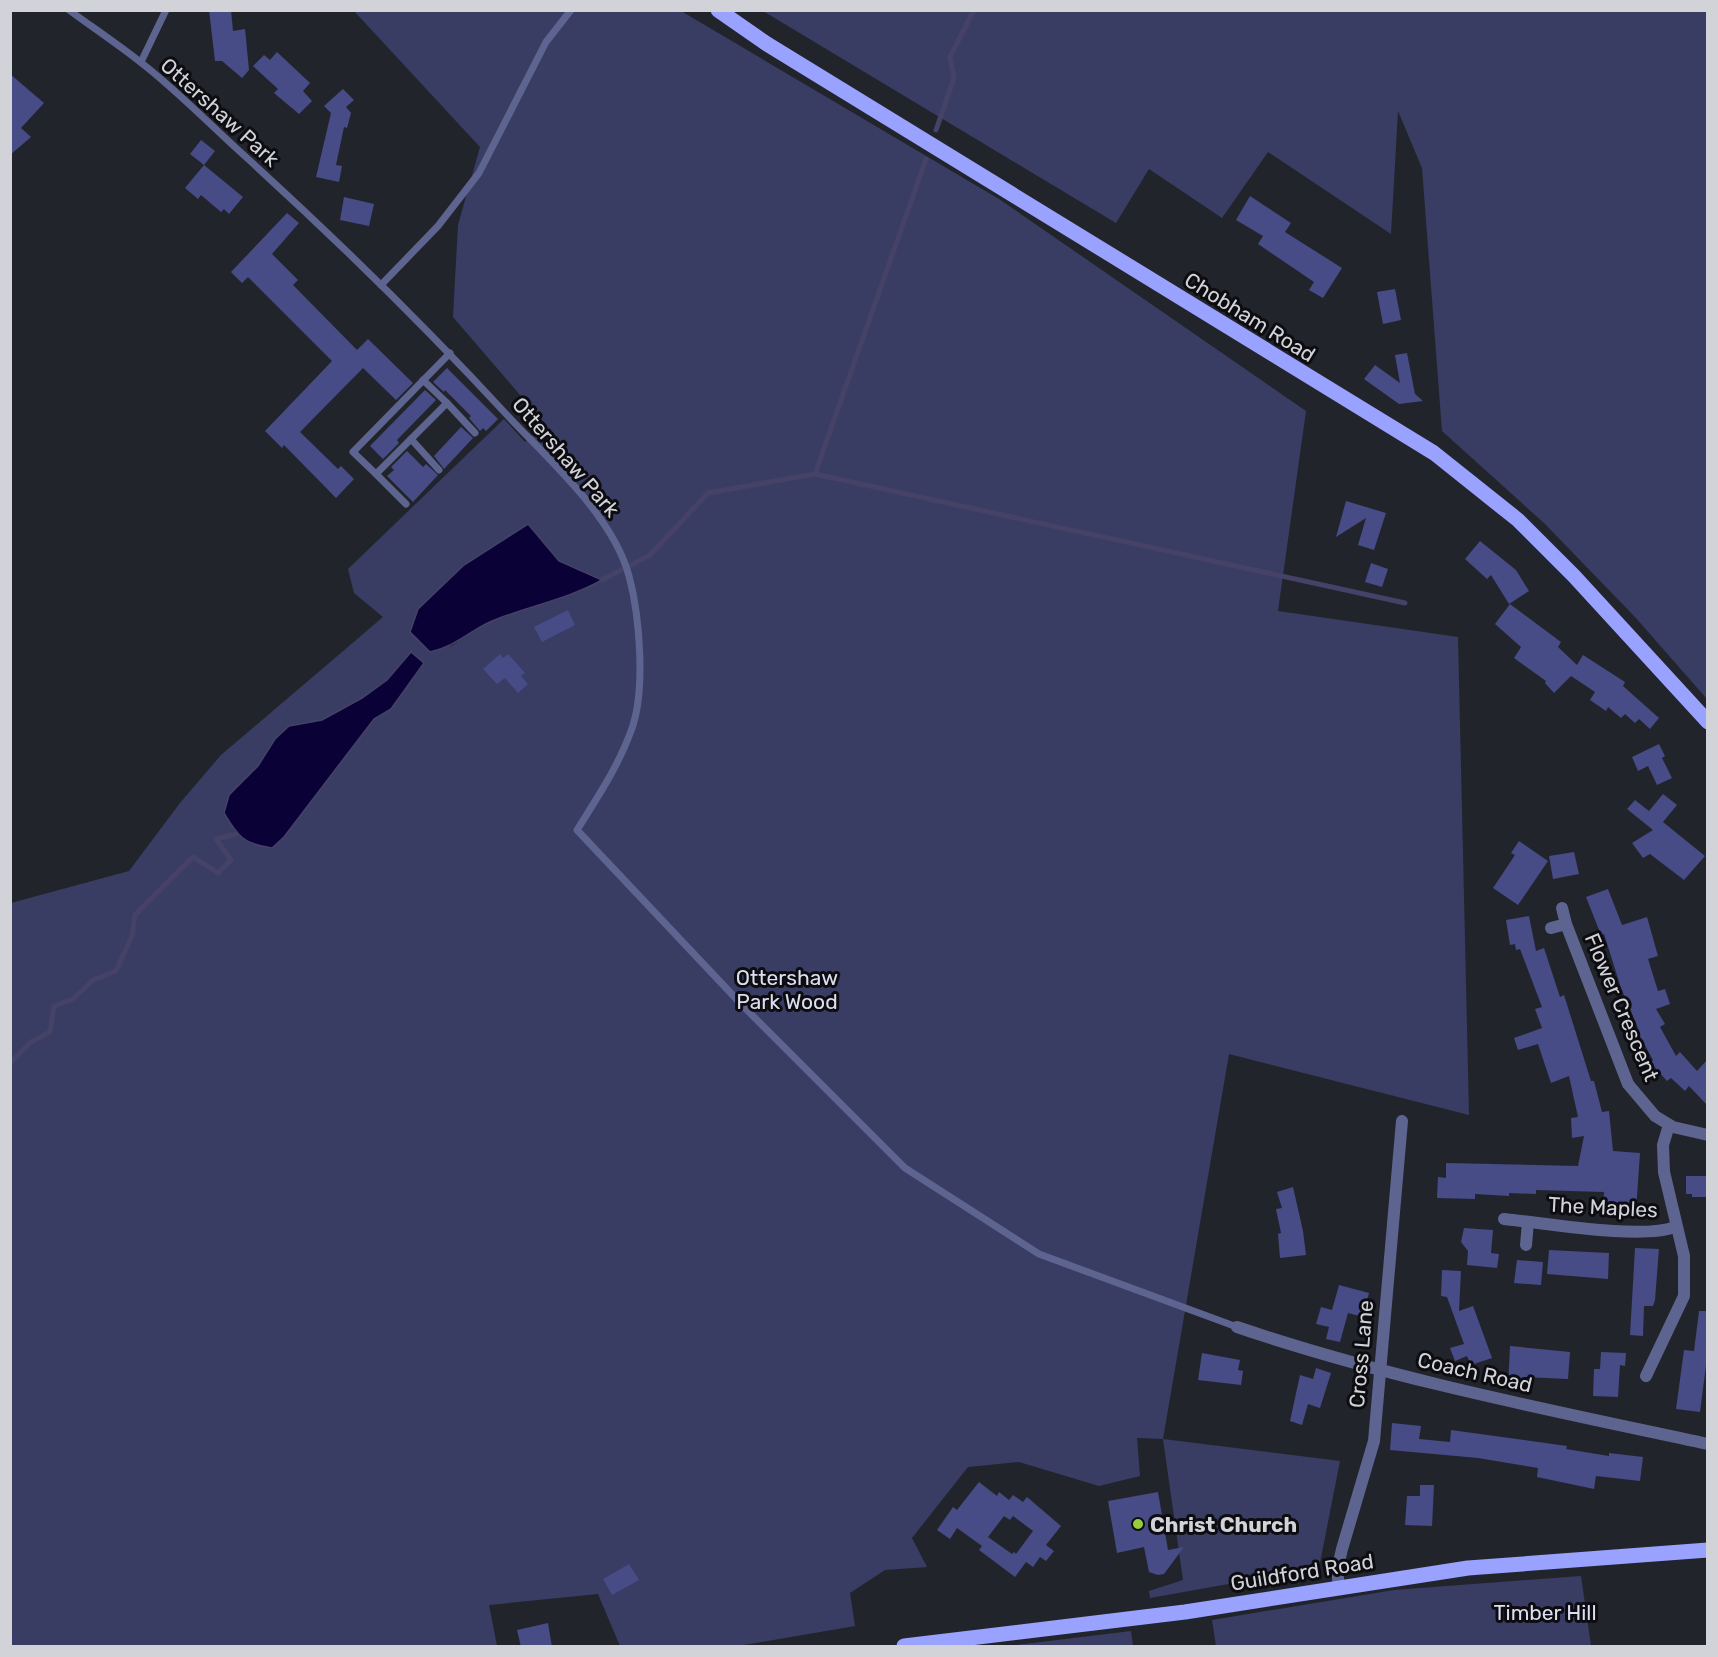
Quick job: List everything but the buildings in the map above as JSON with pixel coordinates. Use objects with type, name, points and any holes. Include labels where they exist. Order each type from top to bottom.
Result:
[{"type":"main road","name":"Chobham Road","points":[[718,10],[777,50],[1434,453],[1526,528],[1574,576],[1707,722]]},
{"type":"main road","name":"Guildford Road","points":[[904,1647],[1185,1612],[1339,1586],[1468,1568],[1707,1550]]},
{"type":"street","name":"Flower Crescent","points":[[1562,908],[1566,924],[1629,1084],[1655,1116],[1669,1125],[1707,1135]]},
{"type":"street","name":"Flower Crescent","points":[[1551,928],[1566,924]]},
{"type":"street","name":"Cross Lane","points":[[1339,1586],[1337,1571],[1342,1549],[1374,1442],[1402,1121]]},
{"type":"street","name":"The Maples","points":[[1646,1376],[1684,1296],[1684,1257],[1664,1172],[1663,1145],[1669,1125]]},
{"type":"street","name":"The Maples","points":[[1504,1219],[1636,1232],[1664,1231],[1676,1227]]},
{"type":"street","name":"The Maples","points":[[1526,1245],[1528,1222]]},
{"type":"street","name":"Coach Road","points":[[1237,1327],[1310,1352],[1380,1370],[1707,1444]]},
{"type":"lane","name":"Ottershaw Park","points":[[69,10],[141,62],[323,227],[450,353],[585,500],[616,541],[629,575],[636,613],[639,672],[632,729],[610,778],[577,830],[743,1006],[904,1168],[1039,1254],[1237,1327]]},
{"type":"lane","name":"Ottershaw Park","points":[[141,62],[166,10]]},
{"type":"lane","points":[[381,285],[438,226],[479,173],[546,42],[571,10]]},
{"type":"lane","points":[[406,504],[353,452],[450,353]]},
{"type":"lane","points":[[423,380],[475,433]]},
{"type":"lane","points":[[376,474],[447,403]]},
{"type":"lane","points":[[411,440],[439,470]]},
{"type":"green space","name":"Ottershaw Park Wood","points":[[354,11],[681,11],[999,199],[1306,411],[1278,611],[1458,637],[1469,1115],[1229,1054],[1163,1439],[1137,1438],[1140,1476],[1099,1486],[1019,1462],[968,1467],[912,1538],[927,1567],[885,1570],[850,1593],[855,1626],[738,1646],[620,1646],[598,1594],[489,1605],[497,1646],[11,1646],[11,903],[129,871],[180,803],[221,755],[383,617],[354,593],[348,569],[504,419],[525,442],[545,424],[453,317],[458,225],[480,147]],"holes":[[[529,525],[559,561],[602,580],[581,591],[489,622],[450,647]],[[411,652],[391,709],[374,719],[284,837],[272,848],[229,795],[258,766],[275,739],[289,727],[322,720],[362,698],[387,680]]]},
{"type":"green space","points":[[763,11],[1707,11],[1707,699],[1635,617],[1545,524],[1442,431],[1422,168],[1398,111],[1391,234],[1268,152],[1222,218],[1149,169],[1116,223]]},
{"type":"green space","points":[[1163,1439],[1340,1461],[1319,1568],[1150,1598],[1149,1591],[1183,1580]]},
{"type":"green space","name":"Timber Hill","points":[[1581,1576],[1591,1646],[1216,1646],[1212,1620],[1394,1590]]},
{"type":"green space","points":[[1131,1631],[1133,1646],[1007,1646]]},
{"type":"shaded area","points":[[528,524],[559,561],[602,580],[576,592],[492,621],[448,646],[430,652],[410,632],[418,609],[464,565]]},
{"type":"shaded area","points":[[411,652],[424,663],[391,709],[374,719],[284,837],[272,848],[255,844],[238,834],[224,813],[229,795],[258,766],[275,739],[289,726],[322,720],[362,698],[387,680]]},
{"type":"waterway","points":[[936,130],[954,78],[950,57],[974,10]]},
{"type":"waterway","points":[[815,474],[926,159]]},
{"type":"waterway","points":[[602,580],[650,555],[708,493],[815,474],[1405,603]]},
{"type":"waterway","points":[[10,1063],[31,1042],[50,1032],[54,1006],[73,999],[93,980],[116,971],[132,936],[135,915],[193,857],[218,873],[231,860],[216,839],[236,834]]},
{"type":"place","name":"Christ Church","points":[[1138,1524]]}]
